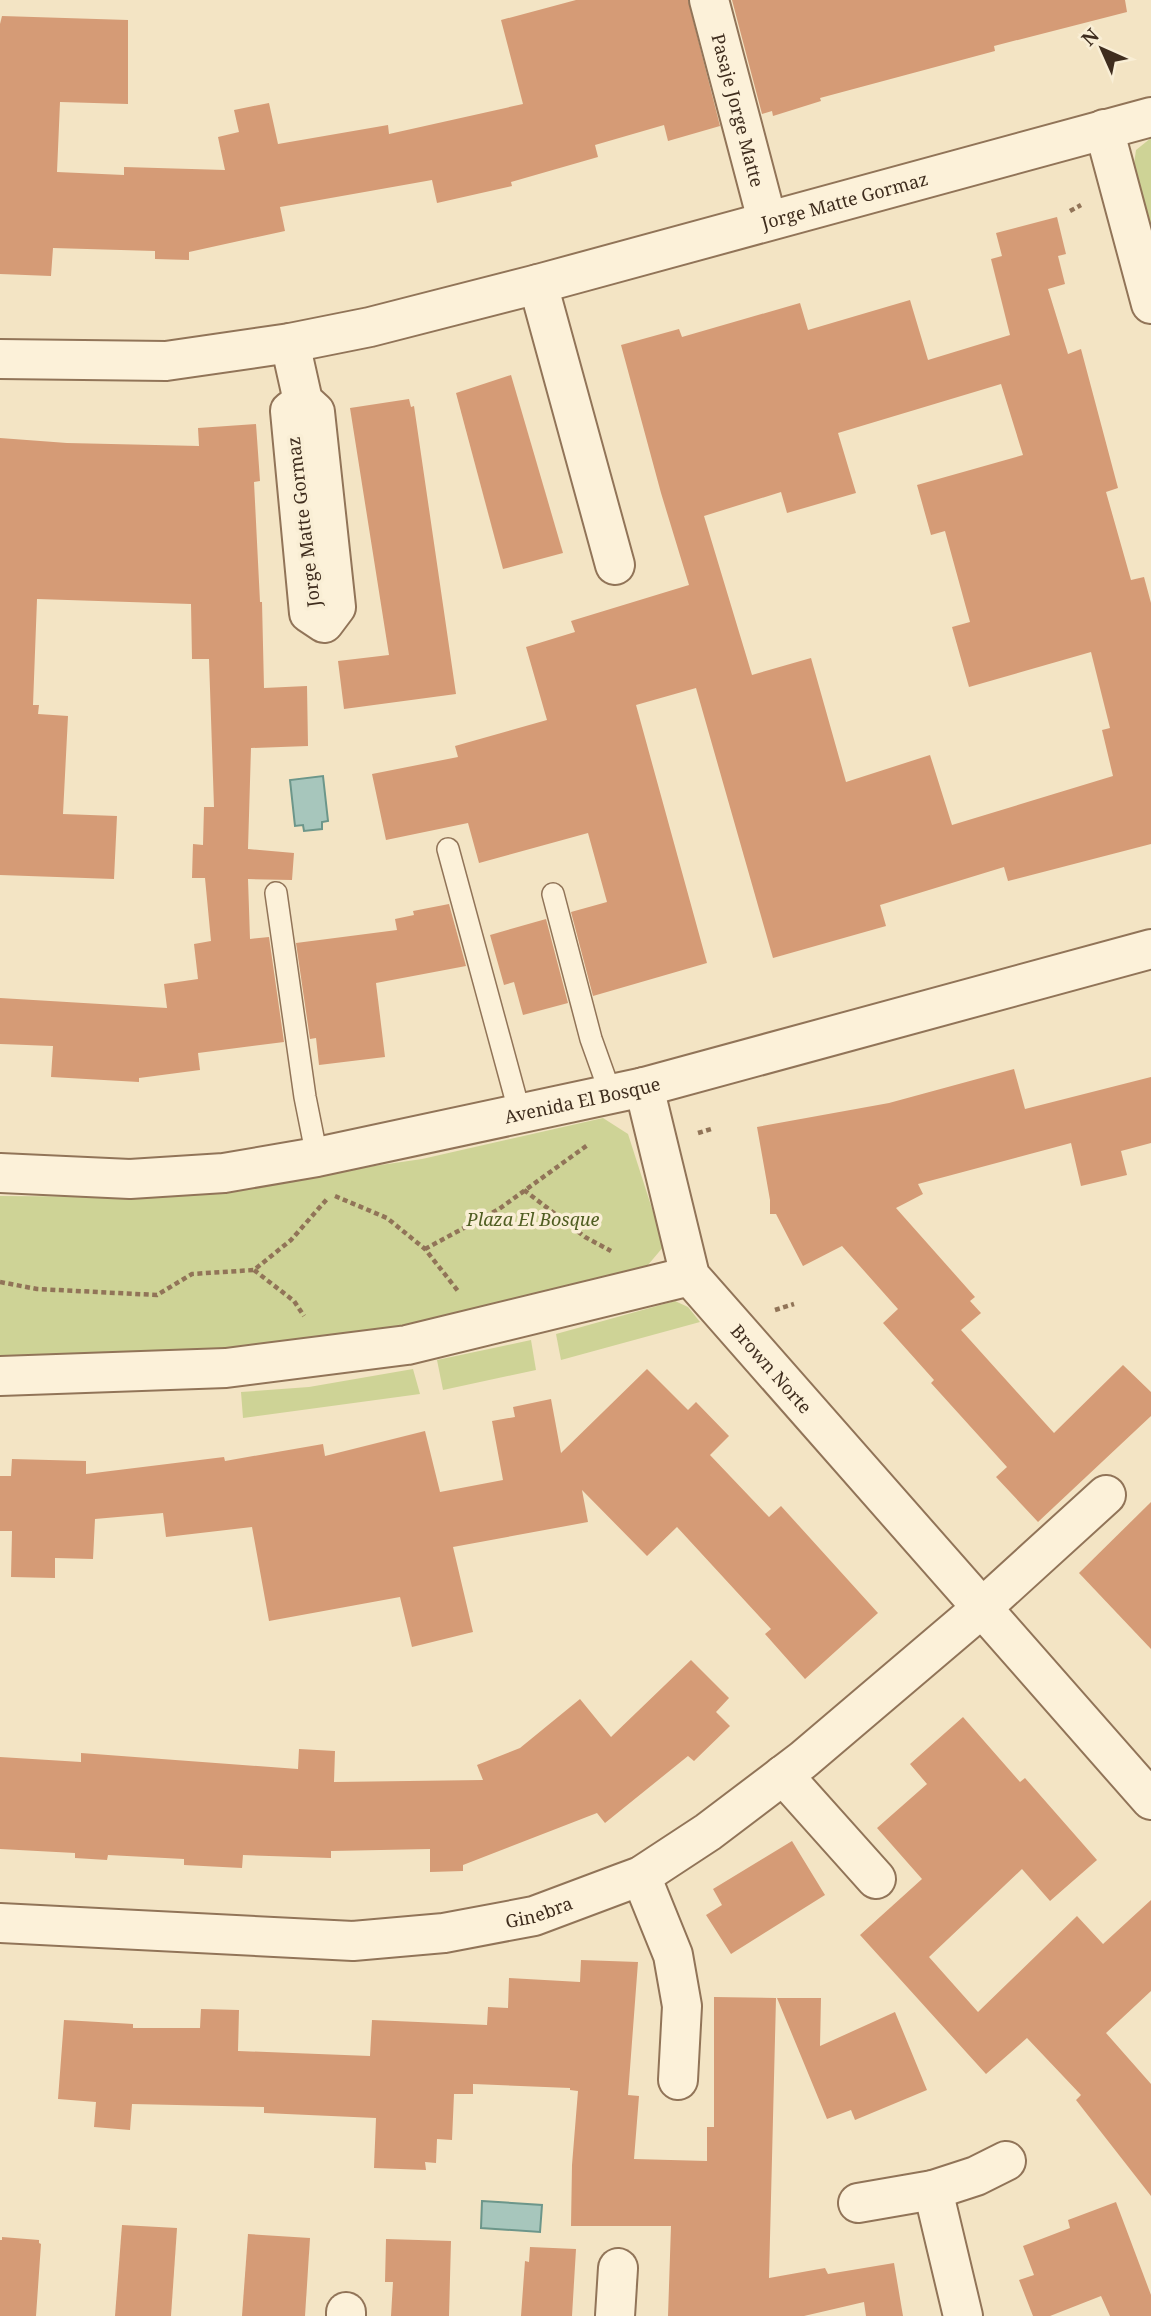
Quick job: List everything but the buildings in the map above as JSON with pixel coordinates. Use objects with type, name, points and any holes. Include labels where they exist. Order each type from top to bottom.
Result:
[{"type":"street","name":"Pasaje Jorge Matte","points":[[709,0],[767,220]]},
{"type":"street","name":"Jorge Matte Gormaz","points":[[0,359],[166,361],[290,343],[370,327],[1151,117]]},
{"type":"street","points":[[1104,129],[1151,304]]},
{"type":"street","points":[[538,284],[615,565]]},
{"type":"street","points":[[290,343],[303,401]]},
{"type":"street","name":"Avenida El Bosque","points":[[0,1173],[130,1179],[224,1173],[317,1157],[627,1091],[1151,949]]},
{"type":"street","name":"Brown Norte","points":[[627,1091],[690,1276],[1151,1800]]},
{"type":"street","points":[[0,1376],[226,1368],[407,1345],[690,1276]]},
{"type":"street","points":[[983,1607],[1106,1495]]},
{"type":"street","name":"Ginebra","points":[[0,1923],[353,1941],[444,1933],[534,1916],[641,1876],[708,1832],[783,1775],[983,1607]]},
{"type":"street","points":[[783,1775],[876,1879]]},
{"type":"street","points":[[641,1876],[673,1955],[682,2006],[678,2080]]},
{"type":"street","points":[[858,2203],[933,2190],[976,2176],[1006,2161]]},
{"type":"street","points":[[933,2190],[963,2316]]},
{"type":"street","points":[[615,2316],[618,2268]]},
{"type":"lane","points":[[448,849],[520,1114]]},
{"type":"lane","points":[[276,893],[305,1097],[317,1157]]},
{"type":"lane","points":[[553,894],[590,1039],[627,1091]]},
{"type":"path","points":[[1070,211],[1082,205]]},
{"type":"path","points":[[425,1249],[499,1209],[597,1139]]},
{"type":"path","points":[[524,1190],[585,1237],[617,1254]]},
{"type":"path","points":[[0,1282],[37,1289],[157,1295],[192,1274],[254,1270],[291,1241],[331,1194],[387,1218],[425,1249],[457,1287],[472,1329]]},
{"type":"path","points":[[254,1270],[294,1301],[314,1331],[323,1356]]},
{"type":"path","points":[[772,1311],[794,1304]]},
{"type":"green space","points":[[1151,138],[1151,227],[1134,164],[1136,150]]},
{"type":"green space","name":"Plaza El Bosque","points":[[603,1118],[628,1134],[664,1246],[642,1272],[561,1298],[370,1331],[218,1351],[0,1357],[0,1196],[139,1197],[243,1185],[422,1159]]},
{"type":"green space","points":[[675,1301],[688,1307],[700,1322],[561,1360],[556,1334]]},
{"type":"green space","points":[[531,1340],[536,1370],[443,1390],[437,1360]]},
{"type":"green space","points":[[413,1369],[420,1394],[243,1418],[241,1392],[309,1387]]},
{"type":"water","points":[[323,776],[328,821],[322,822],[322,829],[304,831],[303,825],[295,826],[290,780]]},
{"type":"water","points":[[482,2201],[542,2205],[540,2232],[481,2228]]}]
